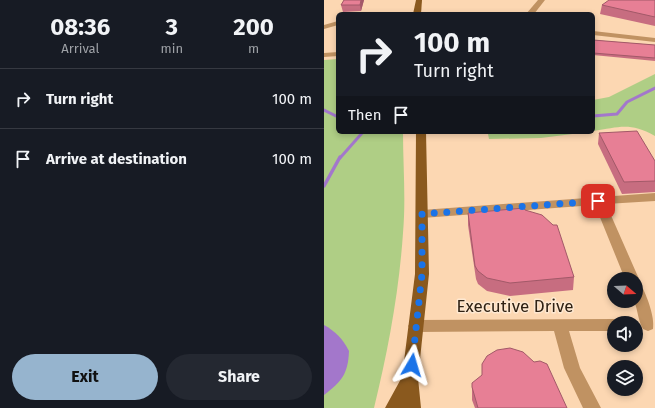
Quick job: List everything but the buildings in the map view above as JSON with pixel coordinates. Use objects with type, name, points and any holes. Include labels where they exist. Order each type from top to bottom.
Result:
[{"type":"main road","points":[[417,12],[419,0]]},
{"type":"main road","points":[[412,408],[410,378],[422,274],[421,134]]},
{"type":"main road","points":[[394,408],[410,378]]},
{"type":"street","points":[[532,12],[542,0]]},
{"type":"street","points":[[324,27],[336,24]]},
{"type":"street","points":[[595,33],[655,40]]},
{"type":"street","points":[[324,55],[336,54]]},
{"type":"street","points":[[422,214],[655,197]]},
{"type":"street","points":[[598,201],[629,272]]},
{"type":"street","points":[[643,305],[646,312],[646,325]]},
{"type":"street","points":[[560,325],[564,347],[572,371],[592,408]]},
{"type":"street","name":"Executive Drive","points":[[416,326],[607,325]]},
{"type":"green space","points":[[336,59],[336,134],[403,134],[404,220],[399,277],[384,365],[374,408],[324,408],[324,60]]},
{"type":"green space","points":[[655,74],[655,136],[632,127],[618,127],[595,131],[595,100],[609,97]]},
{"type":"green space","points":[[488,134],[572,134],[541,138],[489,139]]},
{"type":"shaded area","points":[[324,325],[338,336],[349,351],[347,366],[343,376],[340,381],[324,395]]},
{"type":"waterway","points":[[595,116],[617,114],[627,102],[655,88]]},
{"type":"waterway","points":[[324,110],[336,116]]},
{"type":"waterway","points":[[340,158],[361,134]]},
{"type":"waterway","points":[[324,186],[340,157]]},
{"type":"route","points":[[412,365],[422,274],[422,214],[598,201]]}]
